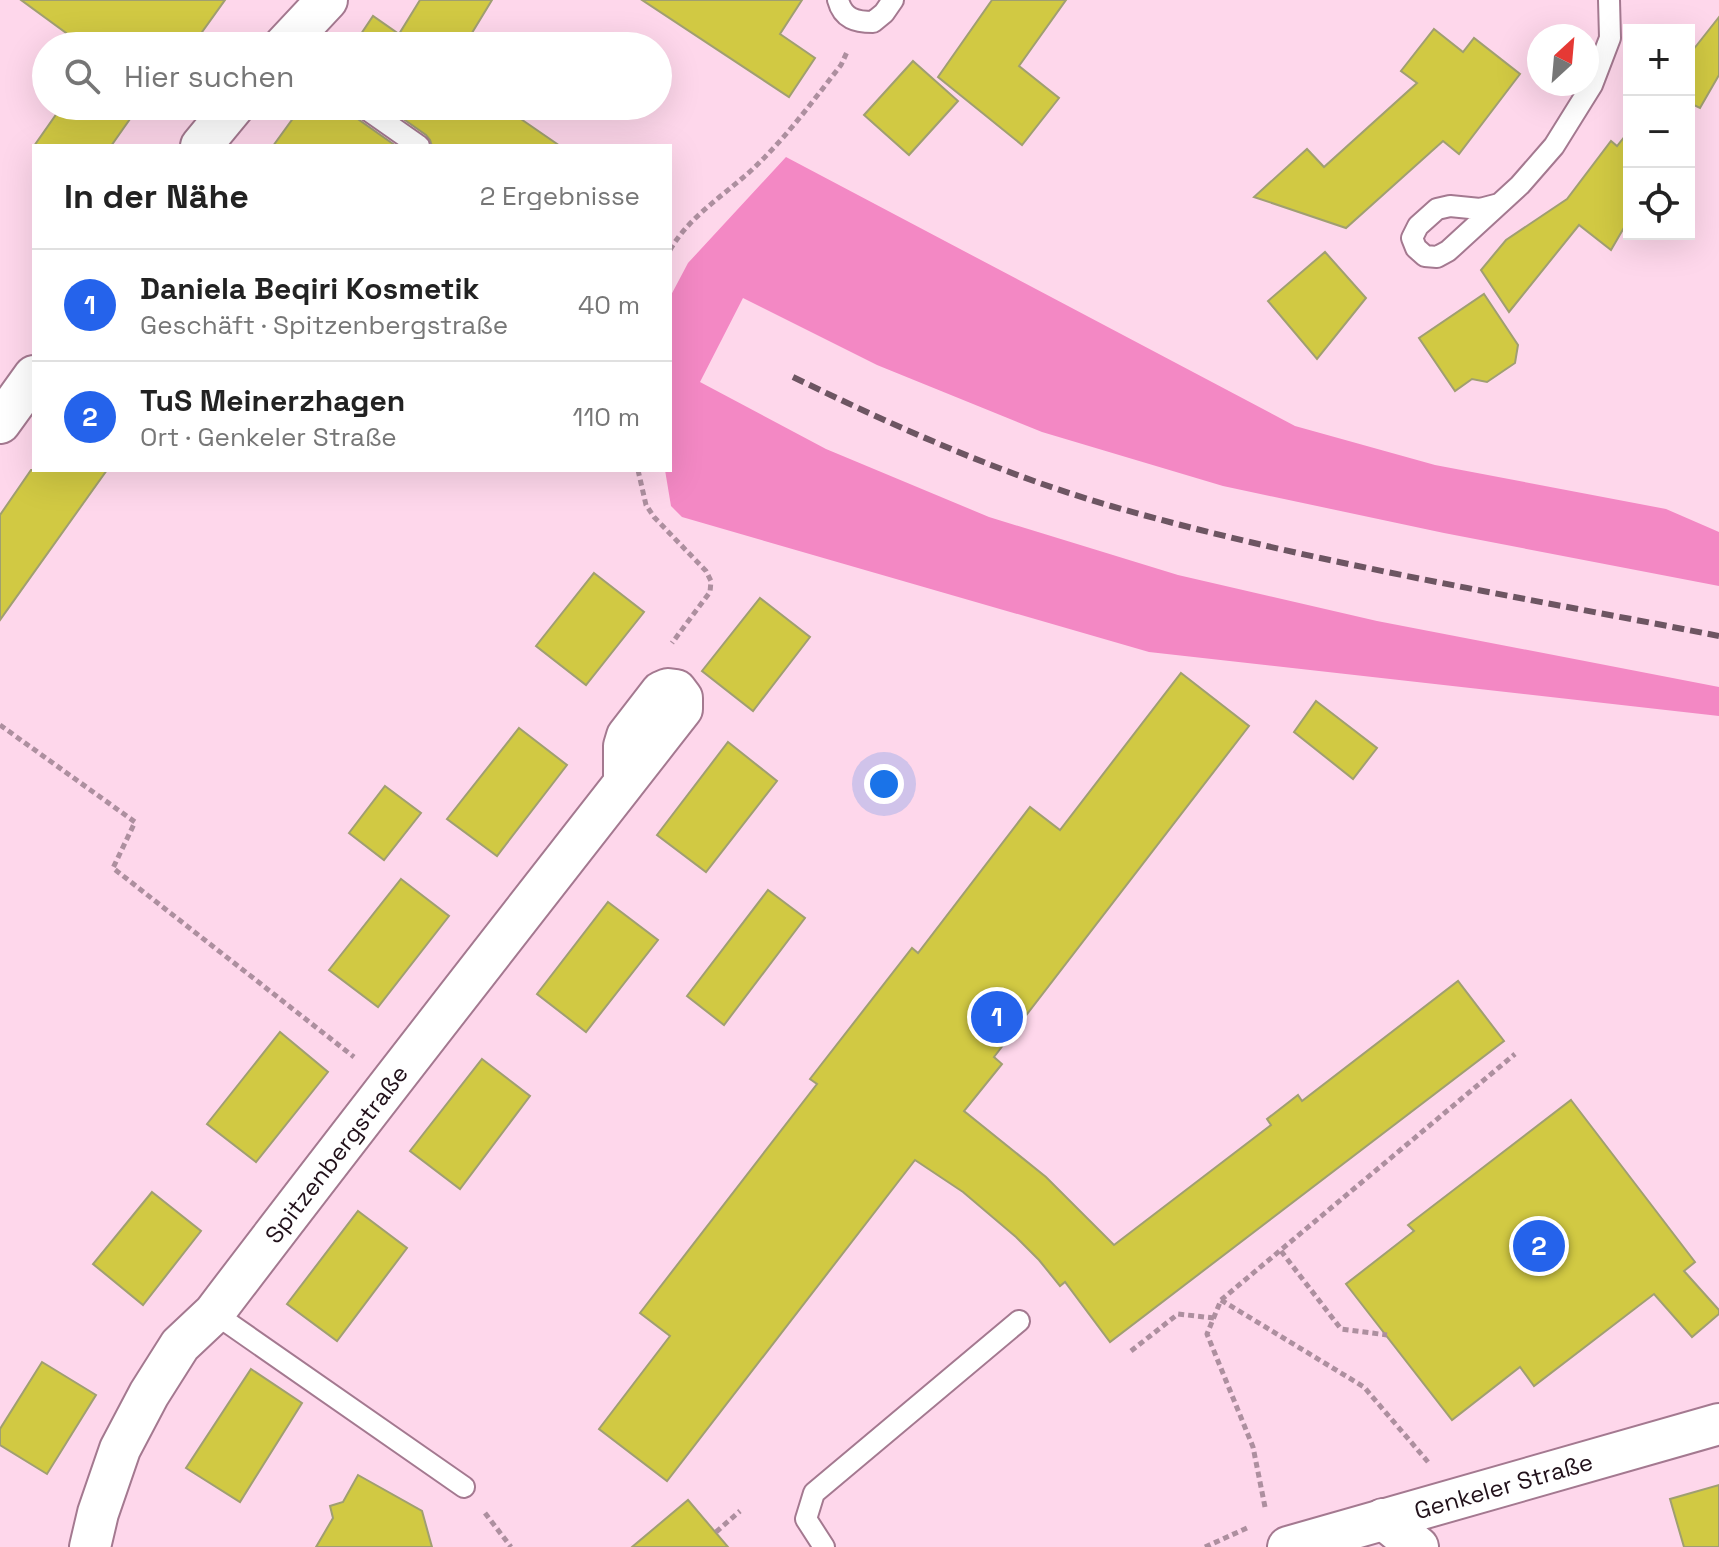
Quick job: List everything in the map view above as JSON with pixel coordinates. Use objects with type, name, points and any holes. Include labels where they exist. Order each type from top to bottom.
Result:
[{"type":"street","points":[[297,32],[327,0]]},
{"type":"street","points":[[203,144],[222,120]]},
{"type":"street","points":[[0,423],[32,379]]},
{"type":"street","name":"Spitzenbergstraße","points":[[90,1547],[120,1449],[180,1345],[214,1313],[682,709],[682,698],[676,690],[668,689]]},
{"type":"street","name":"Genkeler Straße","points":[[1277,1533],[1383,1519],[1719,1424]]},
{"type":"street","points":[[1383,1519],[1418,1547]]},
{"type":"lane","points":[[838,0],[841,10],[850,19],[861,22],[873,22],[893,0]]},
{"type":"lane","points":[[1499,204],[1554,146],[1592,85],[1610,38],[1609,0]]},
{"type":"lane","points":[[382,120],[416,144]]},
{"type":"lane","points":[[214,1313],[464,1487]]},
{"type":"lane","points":[[824,1547],[806,1519],[814,1493],[1019,1321]]},
{"type":"path","points":[[672,246],[693,221],[783,139],[841,65],[861,22]]},
{"type":"path","points":[[638,472],[646,505],[706,571],[711,581],[710,592],[665,651],[668,689]]},
{"type":"path","points":[[0,725],[135,822],[113,868],[389,1084]]},
{"type":"path","points":[[1277,1533],[1253,1447],[1207,1334],[1221,1300],[1515,1054]]},
{"type":"path","points":[[1281,1251],[1341,1329],[1387,1335]]},
{"type":"path","points":[[1221,1300],[1364,1387],[1434,1469]]},
{"type":"path","points":[[1131,1351],[1178,1314],[1214,1318]]},
{"type":"path","points":[[716,1532],[740,1511]]},
{"type":"shaded area","points":[[786,157],[1295,426],[1435,465],[1666,509],[1719,532],[1719,586],[1223,486],[1042,432],[877,365],[743,298],[700,382],[826,449],[989,517],[1178,575],[1377,621],[1719,687],[1719,716],[1149,652],[682,517],[671,506],[665,472],[672,472],[672,293],[688,263]]},
{"type":"building","points":[[21,0],[225,0],[202,32],[65,32]]},
{"type":"building","points":[[420,0],[492,0],[473,32],[400,32]]},
{"type":"building","points":[[642,0],[802,0],[780,34],[815,58],[789,97]]},
{"type":"building","points":[[992,0],[1066,0],[1019,66],[1059,98],[1022,145],[938,77]]},
{"type":"building","points":[[373,16],[396,32],[362,32]]},
{"type":"building","points":[[1719,17],[1719,75],[1700,108],[1695,106],[1695,47]]},
{"type":"building","points":[[1434,29],[1463,52],[1474,38],[1520,74],[1459,154],[1443,141],[1346,228],[1254,197],[1307,149],[1324,167],[1417,83],[1401,71]]},
{"type":"building","points":[[913,61],[958,101],[909,155],[864,115]]},
{"type":"building","points":[[52,120],[129,120],[112,144],[35,144]]},
{"type":"building","points":[[292,120],[359,120],[393,144],[274,144]]},
{"type":"building","points":[[405,120],[522,120],[557,144],[431,144],[426,135]]},
{"type":"building","points":[[1623,138],[1623,229],[1611,250],[1579,225],[1509,312],[1481,270],[1506,240],[1567,199],[1611,141],[1617,146]]},
{"type":"building","points":[[1325,252],[1366,298],[1317,359],[1268,301]]},
{"type":"building","points":[[1484,294],[1518,345],[1515,363],[1487,382],[1472,379],[1455,391],[1419,338]]},
{"type":"building","points":[[31,470],[106,472],[0,620],[0,515]]},
{"type":"building","points":[[594,573],[644,612],[586,685],[536,646]]},
{"type":"building","points":[[760,598],[810,637],[753,711],[702,671]]},
{"type":"building","points":[[1181,673],[1249,726],[994,1057],[1002,1064],[964,1111],[1046,1177],[1114,1245],[1271,1125],[1267,1119],[1298,1095],[1302,1101],[1458,981],[1504,1041],[1110,1342],[1065,1282],[1060,1286],[1016,1237],[963,1192],[915,1160],[667,1481],[599,1429],[670,1336],[640,1313],[817,1084],[810,1079],[912,948],[918,953],[1030,807],[1060,830]]},
{"type":"building","points":[[1316,701],[1377,748],[1353,779],[1294,732]]},
{"type":"building","points":[[519,728],[567,765],[497,856],[447,819]]},
{"type":"building","points":[[728,742],[777,781],[706,872],[657,835]]},
{"type":"building","points":[[385,786],[421,813],[384,860],[349,833]]},
{"type":"building","points":[[401,879],[449,916],[378,1007],[329,970]]},
{"type":"building","points":[[768,890],[805,918],[724,1025],[687,996]]},
{"type":"building","points":[[608,902],[658,940],[586,1032],[537,994]]},
{"type":"building","points":[[280,1032],[328,1072],[256,1162],[207,1124]]},
{"type":"building","points":[[482,1059],[530,1096],[460,1189],[410,1151]]},
{"type":"building","points":[[1571,1100],[1695,1262],[1684,1271],[1719,1310],[1719,1314],[1692,1337],[1654,1294],[1534,1386],[1520,1367],[1452,1420],[1346,1284],[1414,1231],[1408,1225]]},
{"type":"building","points":[[152,1192],[201,1231],[143,1305],[93,1264]]},
{"type":"building","points":[[358,1211],[407,1248],[337,1341],[287,1304]]},
{"type":"building","points":[[42,1362],[96,1395],[47,1474],[0,1445],[0,1429]]},
{"type":"building","points":[[251,1369],[302,1403],[240,1502],[186,1468]]},
{"type":"building","points":[[358,1475],[422,1511],[432,1547],[316,1547],[333,1518],[330,1506],[343,1502]]},
{"type":"building","points":[[1719,1485],[1719,1547],[1684,1547],[1670,1499]]},
{"type":"building","points":[[688,1500],[728,1547],[632,1547]]},
{"type":"railway","points":[[793,377],[949,448],[1111,506],[1337,562],[1719,636]]},
{"type":"place","name":"Daniela Beqiri Kosmetik","points":[[997,1017]]},
{"type":"place","name":"TuS Meinerzhagen","points":[[1539,1246]]}]
